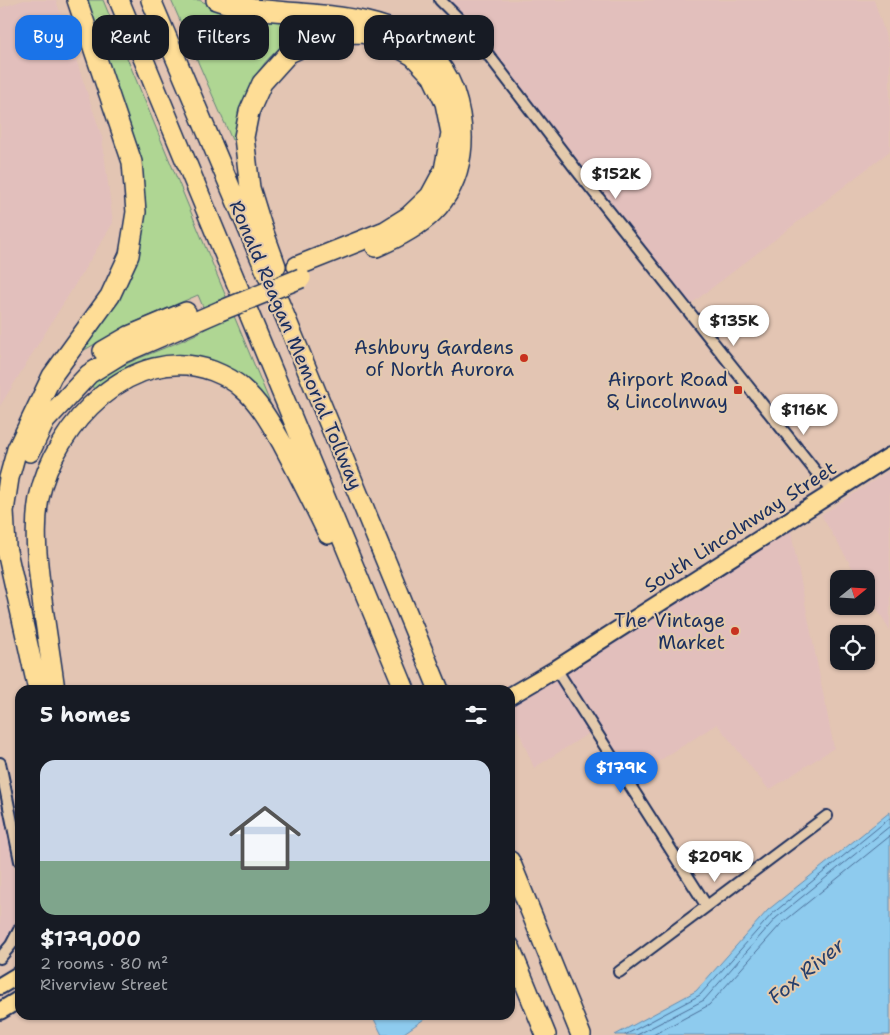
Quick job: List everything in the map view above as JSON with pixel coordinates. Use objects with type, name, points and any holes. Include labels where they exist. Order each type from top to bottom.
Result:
[{"type":"highway","points":[[37,685],[6,547],[4,511],[9,478],[17,449],[52,376],[110,296],[129,255],[136,212],[132,162],[77,0]]},
{"type":"highway","name":"Ronald Reagan Memorial Tollway","points":[[119,0],[403,685]]},
{"type":"highway","name":"Ronald Reagan Memorial Tollway","points":[[151,0],[284,314],[437,685]]},
{"type":"highway","points":[[17,449],[58,389],[79,367],[129,336],[218,305],[299,272],[403,236],[428,218],[448,193],[459,169],[463,142],[461,110],[450,81],[434,56],[406,35],[376,24],[342,18],[243,8],[216,0]]},
{"type":"highway","points":[[284,314],[276,264],[250,188],[244,137],[249,112],[262,83],[289,53],[332,34],[363,33],[390,43],[412,56],[432,76],[445,103],[450,132],[444,170],[430,196],[409,216],[385,231],[299,272]]},
{"type":"highway","points":[[49,685],[21,564],[16,515],[22,477],[31,448],[45,421],[89,374],[123,353],[218,305]]},
{"type":"highway","points":[[54,685],[36,552],[35,526],[40,497],[48,470],[56,453],[77,421],[99,399],[127,377],[148,369],[164,365],[194,365],[224,375],[242,388],[272,426],[303,481],[333,545],[367,597]]},
{"type":"highway","points":[[515,873],[582,1035]]},
{"type":"highway","points":[[515,959],[546,1035]]},
{"type":"main road","name":"South Lincolnway Street","points":[[515,693],[556,669],[890,456]]},
{"type":"main road","points":[[0,986],[15,977]]},
{"type":"main road","points":[[0,1011],[15,1002]]},
{"type":"street","points":[[440,0],[467,27],[584,180],[832,492]]},
{"type":"street","points":[[556,669],[706,905]]},
{"type":"street","points":[[0,763],[15,836]]},
{"type":"street","points":[[619,972],[827,816]]},
{"type":"street","points":[[0,958],[15,937]]},
{"type":"shaded area","points":[[24,0],[56,0],[61,15],[15,15],[15,60],[76,60],[102,137],[113,223],[0,406],[0,8]]},
{"type":"shaded area","points":[[449,0],[874,0],[890,49],[890,151],[691,304],[494,53],[494,15],[463,15]]},
{"type":"shaded area","points":[[890,470],[890,630],[875,606],[875,570],[854,570],[821,515]]},
{"type":"shaded area","points":[[789,522],[834,748],[769,790],[717,724],[629,780],[558,669]]},
{"type":"shaded area","points":[[555,670],[594,730],[534,768],[515,722],[515,694]]},
{"type":"shaded area","points":[[0,799],[15,871],[15,922],[9,940],[0,950]]},
{"type":"green space","points":[[86,0],[103,0],[109,15],[92,15],[92,18]]},
{"type":"green space","points":[[171,0],[199,0],[223,11],[255,15],[179,15],[179,18]]},
{"type":"green space","points":[[269,17],[279,18],[278,49],[269,59]]},
{"type":"green space","points":[[106,60],[128,60],[273,410],[203,360],[95,390],[90,384],[119,367],[211,326],[198,295],[126,326],[81,352],[87,345],[144,210],[144,190],[140,165]]},
{"type":"green space","points":[[197,60],[268,60],[254,79],[245,97],[235,139],[232,140]]},
{"type":"water","name":"Fox River","points":[[890,812],[890,1035],[615,1035],[696,991],[768,910]]},
{"type":"water","points":[[374,1020],[423,1020],[401,1035],[382,1035]]},
{"type":"place","name":"Ashbury Gardens of North Aurora","points":[[524,358]]},
{"type":"place","name":"Airport Road & Lincolnway","points":[[738,390]]},
{"type":"place","name":"The Vintage Market","points":[[735,631]]}]
